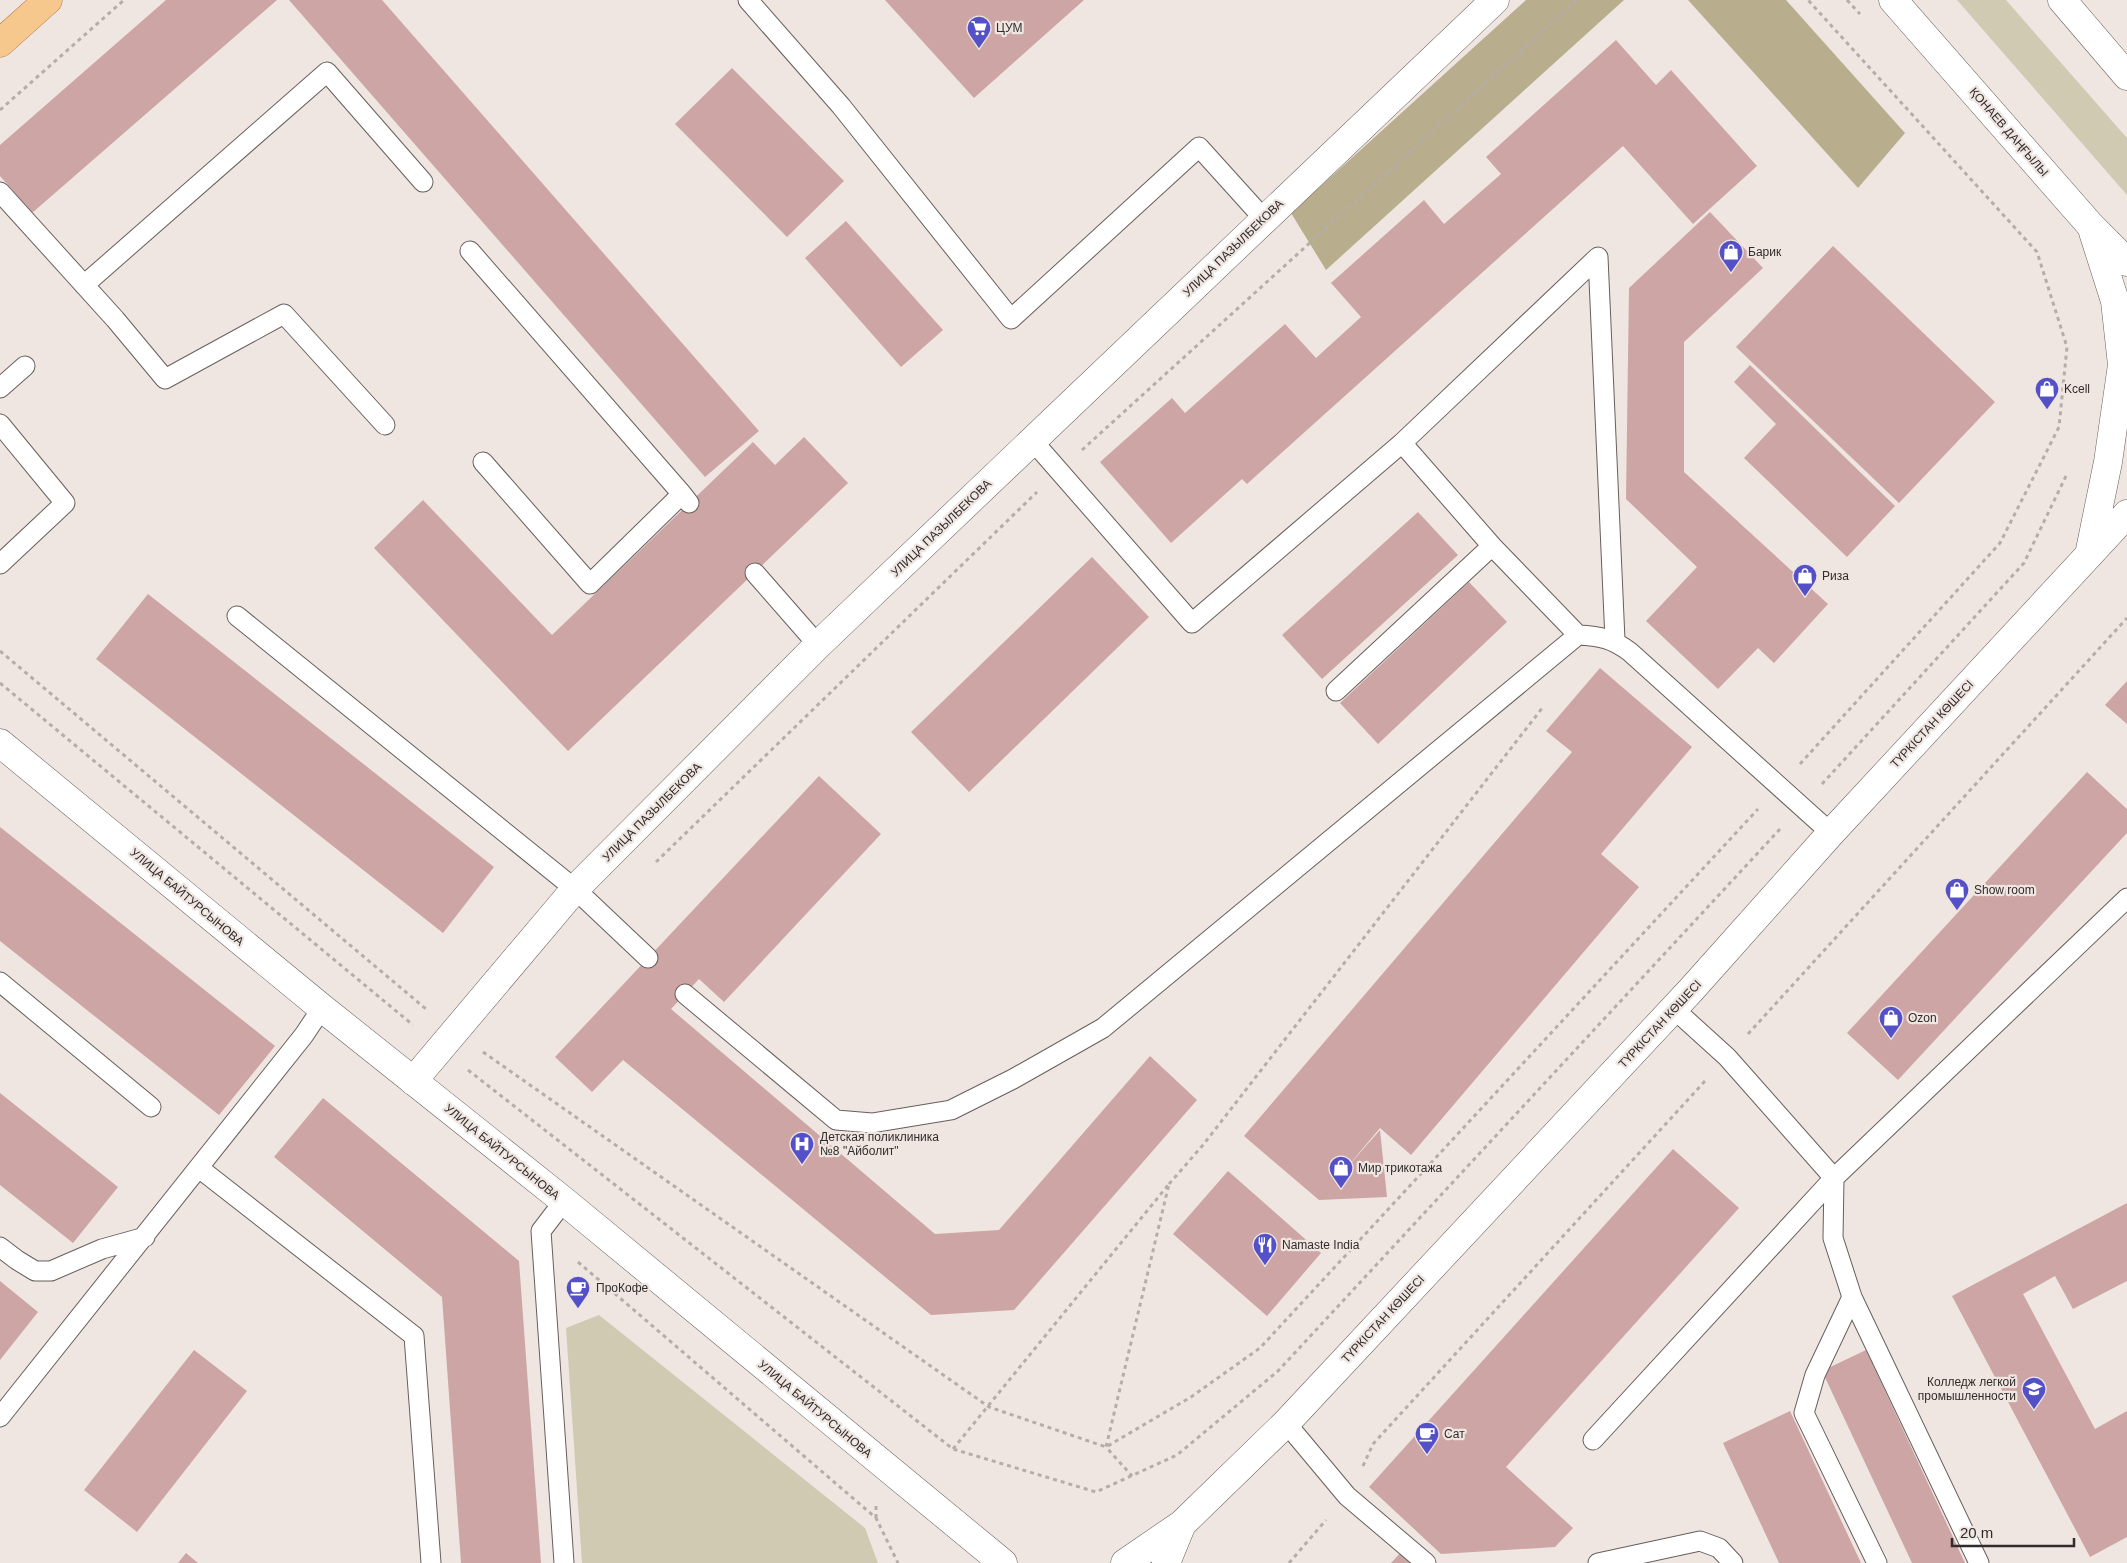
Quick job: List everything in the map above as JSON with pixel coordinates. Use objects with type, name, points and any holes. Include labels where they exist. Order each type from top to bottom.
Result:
[{"type":"main road","points":[[0,43],[48,0]]},
{"type":"street","name":"УЛИЦА ПАЗЫЛБЕКОВА","points":[[413,1080],[575,890],[818,645],[1495,0]]},
{"type":"street","name":"ҚОНАЕВ ДАҢҒЫЛЫ","points":[[1893,0],[2092,226],[2127,262]]},
{"type":"street","points":[[2062,0],[2127,76]]},
{"type":"street","points":[[2089,554],[2108,462],[2122,365],[2115,301],[2092,226]]},
{"type":"street","name":"ТҮРКІСТАН КӨШЕСІ","points":[[1125,1563],[1182,1524],[1286,1424],[1674,1009],[1831,834],[2127,514]]},
{"type":"street","name":"УЛИЦА БАЙТУРСЫНОВА","points":[[0,743],[322,1008],[564,1201],[1003,1563]]},
{"type":"street","name":"ТҮРКІСТАН КӨШЕСІ","points":[[1166,1563],[1182,1524]]},
{"type":"lane","points":[[748,0],[841,106],[1011,319],[1199,147],[1264,219]]},
{"type":"lane","points":[[84,285],[327,72],[423,182]]},
{"type":"lane","points":[[0,192],[165,379],[284,314],[385,425]]},
{"type":"lane","points":[[470,251],[685,499],[590,584],[483,462]]},
{"type":"lane","points":[[1032,440],[1192,623],[1402,443],[1598,257],[1615,640]]},
{"type":"lane","points":[[0,388],[25,366]]},
{"type":"lane","points":[[0,424],[64,503],[0,564]]},
{"type":"lane","points":[[1402,443],[1492,546],[1578,636]]},
{"type":"lane","points":[[1336,691],[1492,546]]},
{"type":"lane","points":[[754,573],[818,645]]},
{"type":"lane","points":[[237,616],[575,890],[648,958]]},
{"type":"lane","points":[[685,994],[836,1120],[872,1123],[951,1110],[1013,1079],[1103,1028],[1578,636],[1599,636],[1615,640],[1831,834]]},
{"type":"lane","points":[[1593,1440],[1834,1178],[2127,898]]},
{"type":"lane","points":[[0,982],[151,1107]]},
{"type":"lane","points":[[0,1417],[145,1237],[304,1035],[322,1008]]},
{"type":"lane","points":[[1674,1009],[1727,1056],[1834,1178],[1832,1238],[1852,1297],[1980,1563]]},
{"type":"lane","points":[[199,1168],[414,1336],[431,1563]]},
{"type":"lane","points":[[564,1201],[541,1230],[564,1563]]},
{"type":"lane","points":[[0,1247],[35,1271],[51,1272],[102,1249],[145,1237]]},
{"type":"lane","points":[[1852,1297],[1815,1375],[1804,1413],[1877,1563]]},
{"type":"lane","points":[[1286,1424],[1347,1496],[1426,1563]]},
{"type":"lane","points":[[1598,1563],[1618,1561],[1700,1541],[1719,1548],[1733,1563]]},
{"type":"path","points":[[0,110],[124,0]]},
{"type":"path","points":[[652,866],[1059,470],[1577,0]]},
{"type":"path","points":[[1847,0],[1866,22]]},
{"type":"path","points":[[0,683],[441,1049],[953,1449],[1096,1492],[1177,1455],[1278,1370],[1802,806],[2024,563],[2069,471]]},
{"type":"path","points":[[953,1449],[1169,1184],[1210,1137],[1544,706]]},
{"type":"path","points":[[484,1053],[490,1046]]},
{"type":"path","points":[[1132,1476],[1106,1447],[1169,1184]]},
{"type":"path","points":[[1289,1563],[1347,1496]]},
{"type":"shaded area","points":[[1526,0],[1624,0],[1326,270],[1291,213]]},
{"type":"shaded area","points":[[1688,0],[1786,0],[1905,133],[1858,188]]},
{"type":"shaded area","points":[[1957,0],[2006,0],[2127,138],[2127,195]]},
{"type":"shaded area","points":[[599,1315],[865,1528],[878,1563],[582,1563],[566,1328]]},
{"type":"building","points":[[166,0],[277,0],[32,213],[0,176],[0,145]]},
{"type":"building","points":[[289,0],[382,0],[759,431],[705,477]]},
{"type":"building","name":"ЦУМ","points":[[885,0],[1084,0],[974,98]]},
{"type":"building","points":[[1616,40],[1656,85],[1671,70],[1757,166],[1693,224],[1623,146],[1247,484],[1242,479],[1171,543],[1100,462],[1172,398],[1185,413],[1285,324],[1316,358],[1361,317],[1331,283],[1424,200],[1444,224],[1501,174],[1486,157]]},
{"type":"building","points":[[732,68],[844,181],[787,237],[675,124]]},
{"type":"building","points":[[1710,212],[1763,268],[1684,342],[1684,472],[1828,604],[1774,663],[1758,648],[1718,689],[1646,621],[1697,567],[1626,499],[1629,288]]},
{"type":"building","points":[[846,221],[943,330],[901,367],[805,258]]},
{"type":"building","points":[[1833,246],[1995,402],[1899,503],[1736,347]]},
{"type":"building","points":[[1750,365],[1895,506],[1847,557],[1744,458],[1776,424],[1734,382]]},
{"type":"building","points":[[804,437],[848,483],[568,751],[374,548],[423,500],[552,635],[753,442],[775,465]]},
{"type":"building","points":[[1418,512],[1458,555],[1322,679],[1282,635]]},
{"type":"building","points":[[1092,557],[1149,617],[969,792],[911,732]]},
{"type":"building","points":[[1469,582],[1507,622],[1378,744],[1340,703]]},
{"type":"building","points":[[148,594],[494,867],[443,933],[96,659]]},
{"type":"building","points":[[1600,668],[1692,747],[1601,854],[1639,887],[1411,1155],[1380,1128],[1343,1172],[1380,1130],[1387,1197],[1319,1200],[1244,1136],[1572,752],[1546,731]]},
{"type":"building","points":[[2127,681],[2127,724],[2105,705]]},
{"type":"building","points":[[2087,772],[2127,809],[2127,833],[1898,1080],[1847,1033]]},
{"type":"building","name":"Детская поликлиника №8 \"Айболит\"","points":[[819,776],[881,834],[724,1002],[699,979],[671,1009],[935,1234],[999,1230],[1150,1056],[1197,1100],[1014,1310],[931,1315],[623,1060],[592,1092],[555,1057]]},
{"type":"building","points":[[0,827],[275,1046],[219,1115],[0,941]]},
{"type":"building","points":[[0,1093],[118,1187],[73,1243],[0,1185]]},
{"type":"building","points":[[323,1098],[519,1261],[541,1563],[461,1563],[442,1297],[274,1157]]},
{"type":"building","points":[[1673,1149],[1739,1208],[1506,1467],[1573,1528],[1555,1547],[1441,1554],[1369,1487]]},
{"type":"building","points":[[1228,1171],[1321,1253],[1267,1316],[1173,1234]]},
{"type":"building","points":[[2127,1203],[2127,1281],[2073,1309],[2055,1276],[2023,1294],[2095,1429],[2127,1411],[2127,1537],[2090,1557],[1952,1296]]},
{"type":"building","points":[[0,1281],[38,1312],[0,1360]]},
{"type":"building","points":[[194,1350],[247,1391],[137,1532],[84,1490]]},
{"type":"building","points":[[1866,1350],[1965,1563],[1912,1563],[1822,1371]]},
{"type":"building","points":[[1790,1411],[1861,1563],[1779,1563],[1723,1443]]},
{"type":"building","points":[[1402,1551],[1415,1563],[1391,1563]]},
{"type":"building","points":[[186,1553],[198,1563],[178,1563]]},
{"type":"place","name":"ЦУМ","points":[[979,49]]},
{"type":"place","name":"Барик","points":[[1731,273]]},
{"type":"place","name":"Kcell","points":[[2047,410]]},
{"type":"place","name":"Риза","points":[[1805,597]]},
{"type":"place","name":"Show room","points":[[1957,911]]},
{"type":"place","name":"Ozon","points":[[1891,1039]]},
{"type":"place","name":"Детская поликлиника №8 \"Айболит\"","points":[[802,1165]]},
{"type":"place","name":"Мир трикотажа","points":[[1341,1189]]},
{"type":"place","name":"Namaste India","points":[[1265,1266]]},
{"type":"place","name":"ПроКофе","points":[[578,1309]]},
{"type":"place","name":"Колледж легкой промышленности","points":[[2034,1410]]},
{"type":"place","name":"Сат","points":[[1427,1455]]}]
